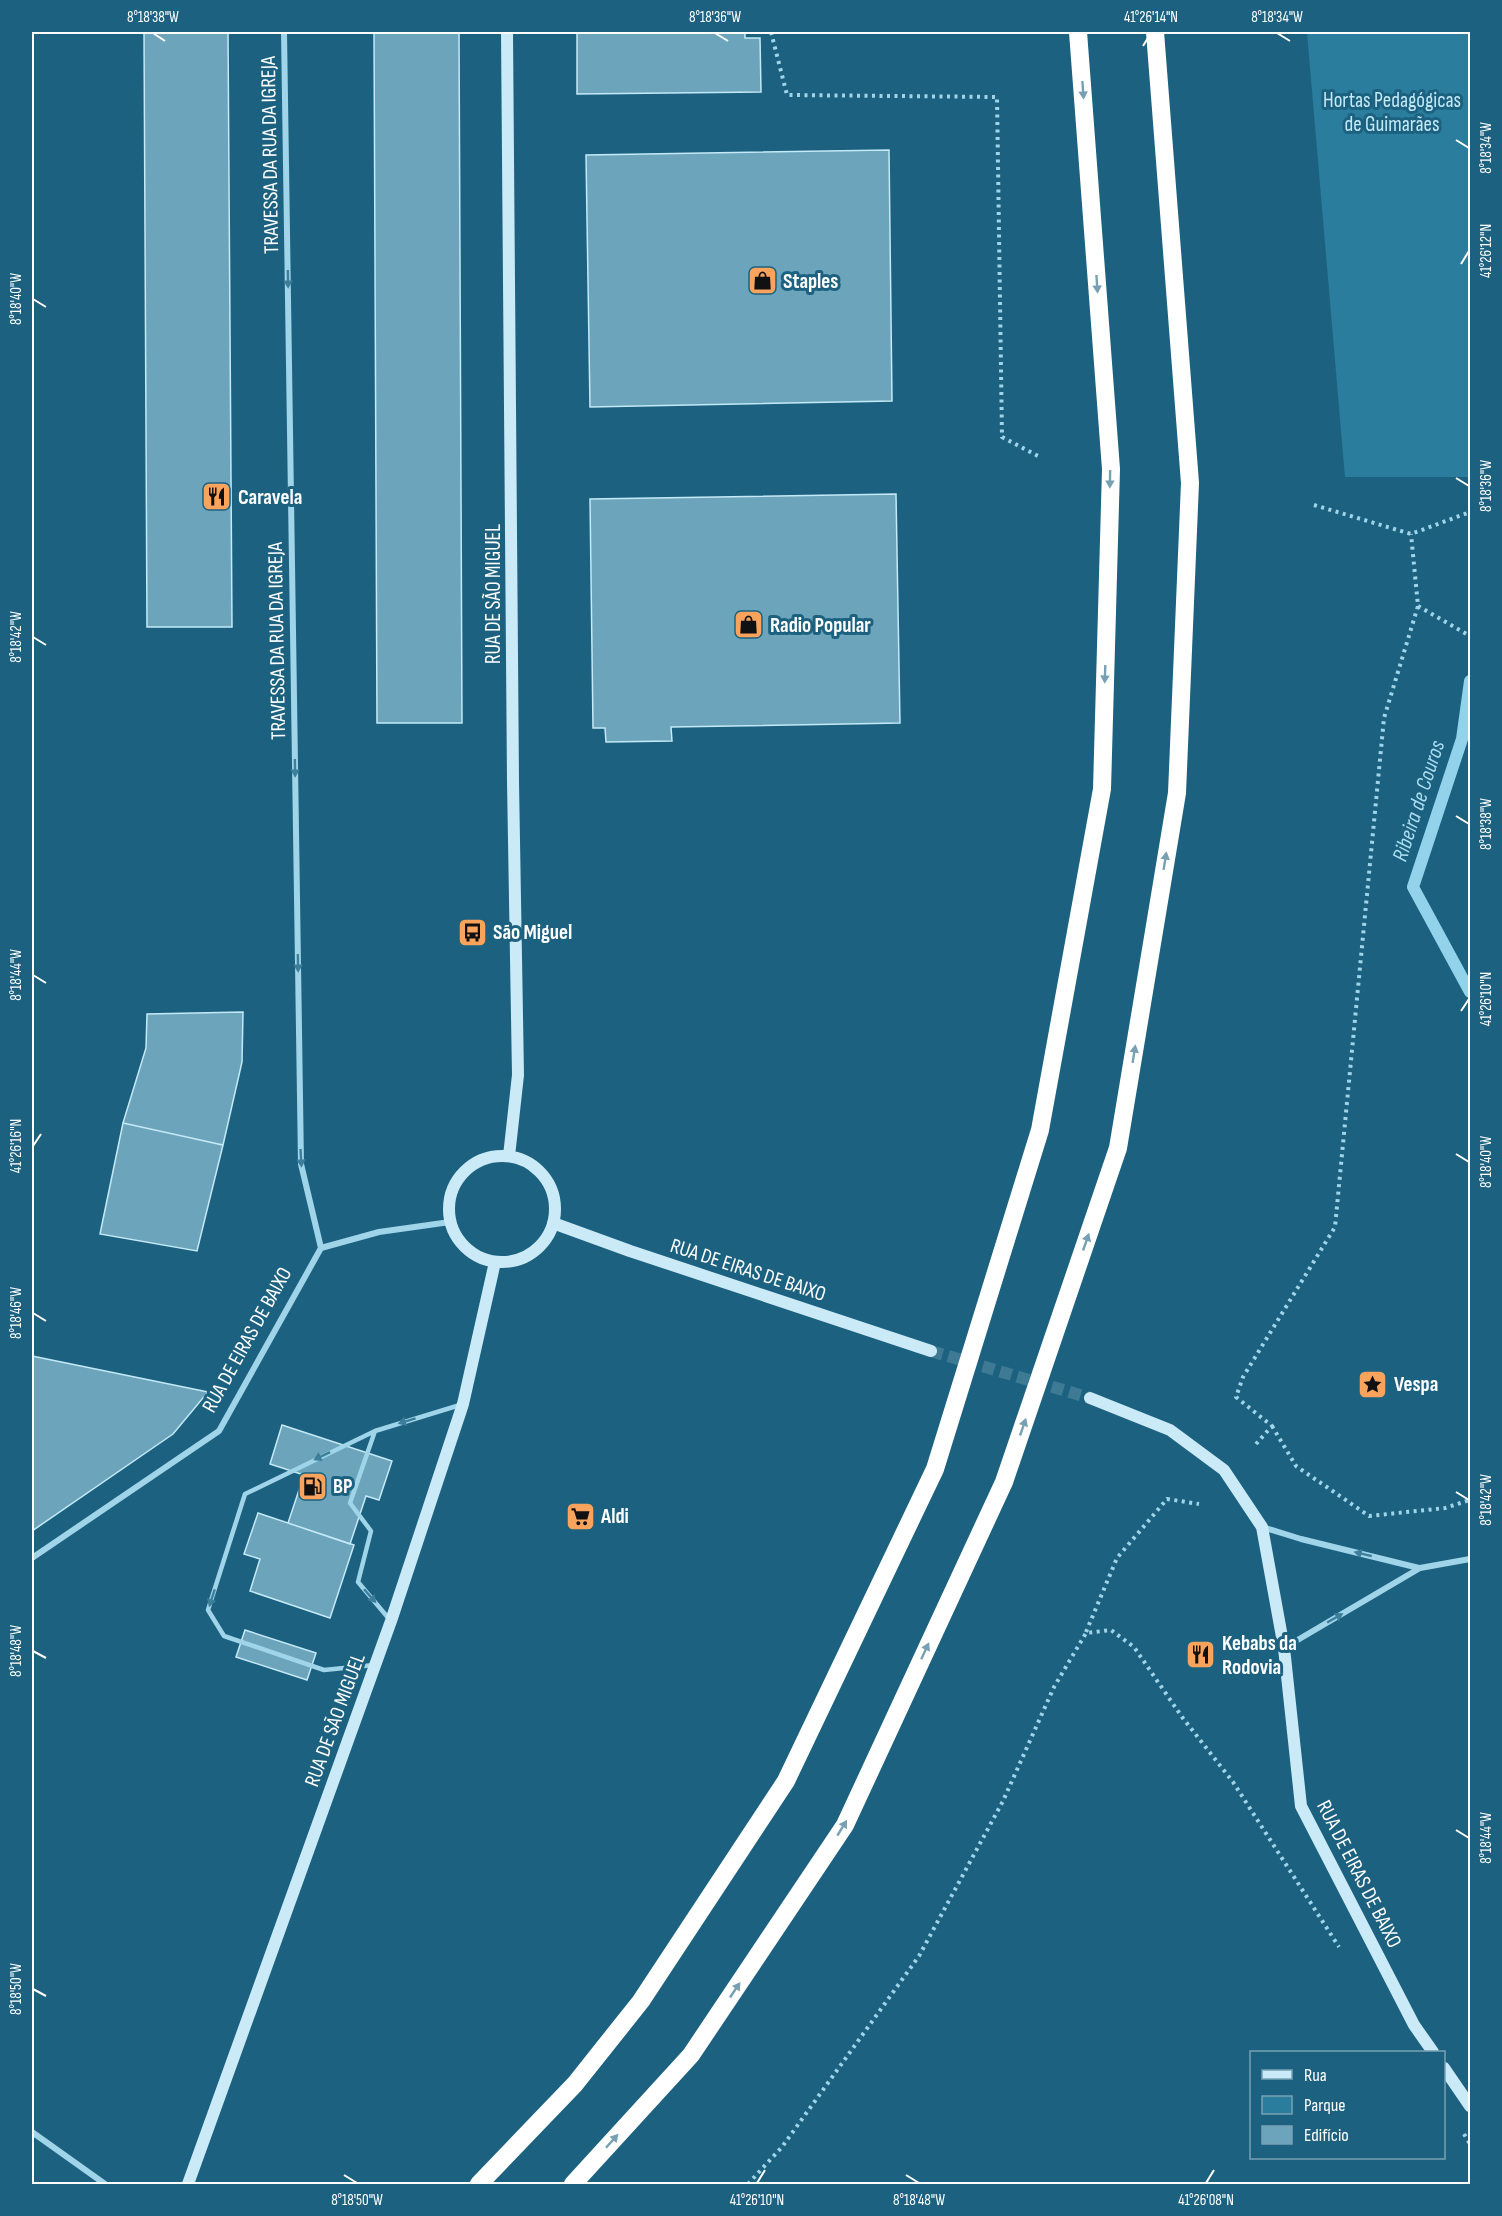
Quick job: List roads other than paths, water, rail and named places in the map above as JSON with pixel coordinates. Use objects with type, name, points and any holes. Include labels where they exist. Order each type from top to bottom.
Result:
[{"type":"highway","points":[[479,2184],[575,2084],[641,2001],[786,1781],[935,1469],[1040,1130],[1102,789],[1111,469],[1078,32]]},
{"type":"highway","points":[[573,2184],[691,2055],[845,1825],[1004,1482],[1118,1148],[1177,793],[1190,483],[1155,32]]},
{"type":"main road","name":"RUA DE SÃO MIGUEL","points":[[507,32],[513,782],[518,1075],[509,1156]]},
{"type":"main road","points":[[492,1156],[509,1156],[523,1160],[537,1168],[547,1179],[553,1193],[554,1223],[548,1237],[537,1249],[525,1257],[511,1262],[495,1262],[480,1258],[466,1249],[456,1237],[450,1222],[449,1205],[453,1188],[462,1173],[475,1162],[492,1156]]},
{"type":"main road","name":"RUA DE EIRAS DE BAIXO","points":[[554,1223],[630,1251],[931,1351]]},
{"type":"main road","name":"RUA DE SÃO MIGUEL","points":[[188,2184],[391,1621],[463,1404],[495,1262]]},
{"type":"main road","name":"RUA DE EIRAS DE BAIXO","points":[[1090,1398],[1170,1430],[1224,1470],[1262,1527],[1284,1648],[1301,1806],[1414,2025],[1432,2051]]},
{"type":"main road","points":[[1445,2071],[1470,2106]]},
{"type":"street","name":"TRAVESSA DA RUA DA IGREJA","points":[[284,32],[301,1164],[321,1248]]},
{"type":"street","points":[[321,1248],[379,1232],[450,1222]]},
{"type":"street","name":"RUA DE EIRAS DE BAIXO","points":[[32,1558],[219,1431],[321,1248]]},
{"type":"street","points":[[1262,1527],[1420,1569]]},
{"type":"street","points":[[1284,1648],[1420,1569],[1470,1559]]},
{"type":"street","points":[[32,2132],[105,2184]]},
{"type":"lane","points":[[376,1665],[324,1670],[224,1636],[208,1610],[244,1494],[375,1431],[463,1404]]},
{"type":"lane","points":[[375,1431],[350,1503],[371,1531],[358,1582],[391,1621]]},
{"type":"waterway","name":"Ribeira de Couros","points":[[1470,681],[1462,739],[1413,887],[1470,992]]},
{"type":"tunnel","points":[[931,1351],[1090,1398]]},
{"type":"place","name":"Staples","points":[[762,281]]},
{"type":"place","name":"Caravela","points":[[217,497]]},
{"type":"place","name":"Radio Popular","points":[[749,625]]},
{"type":"place","name":"São Miguel","points":[[472,932]]},
{"type":"place","name":"Vespa","points":[[1373,1384]]},
{"type":"place","name":"BP","points":[[312,1486]]},
{"type":"place","name":"Aldi","points":[[580,1516]]},
{"type":"place","name":"Kebabs da Rodovia","points":[[1201,1655]]},
{"type":"park label","name":"Hortas Pedagógicas de Guimarães","points":[[1392,112]]}]
